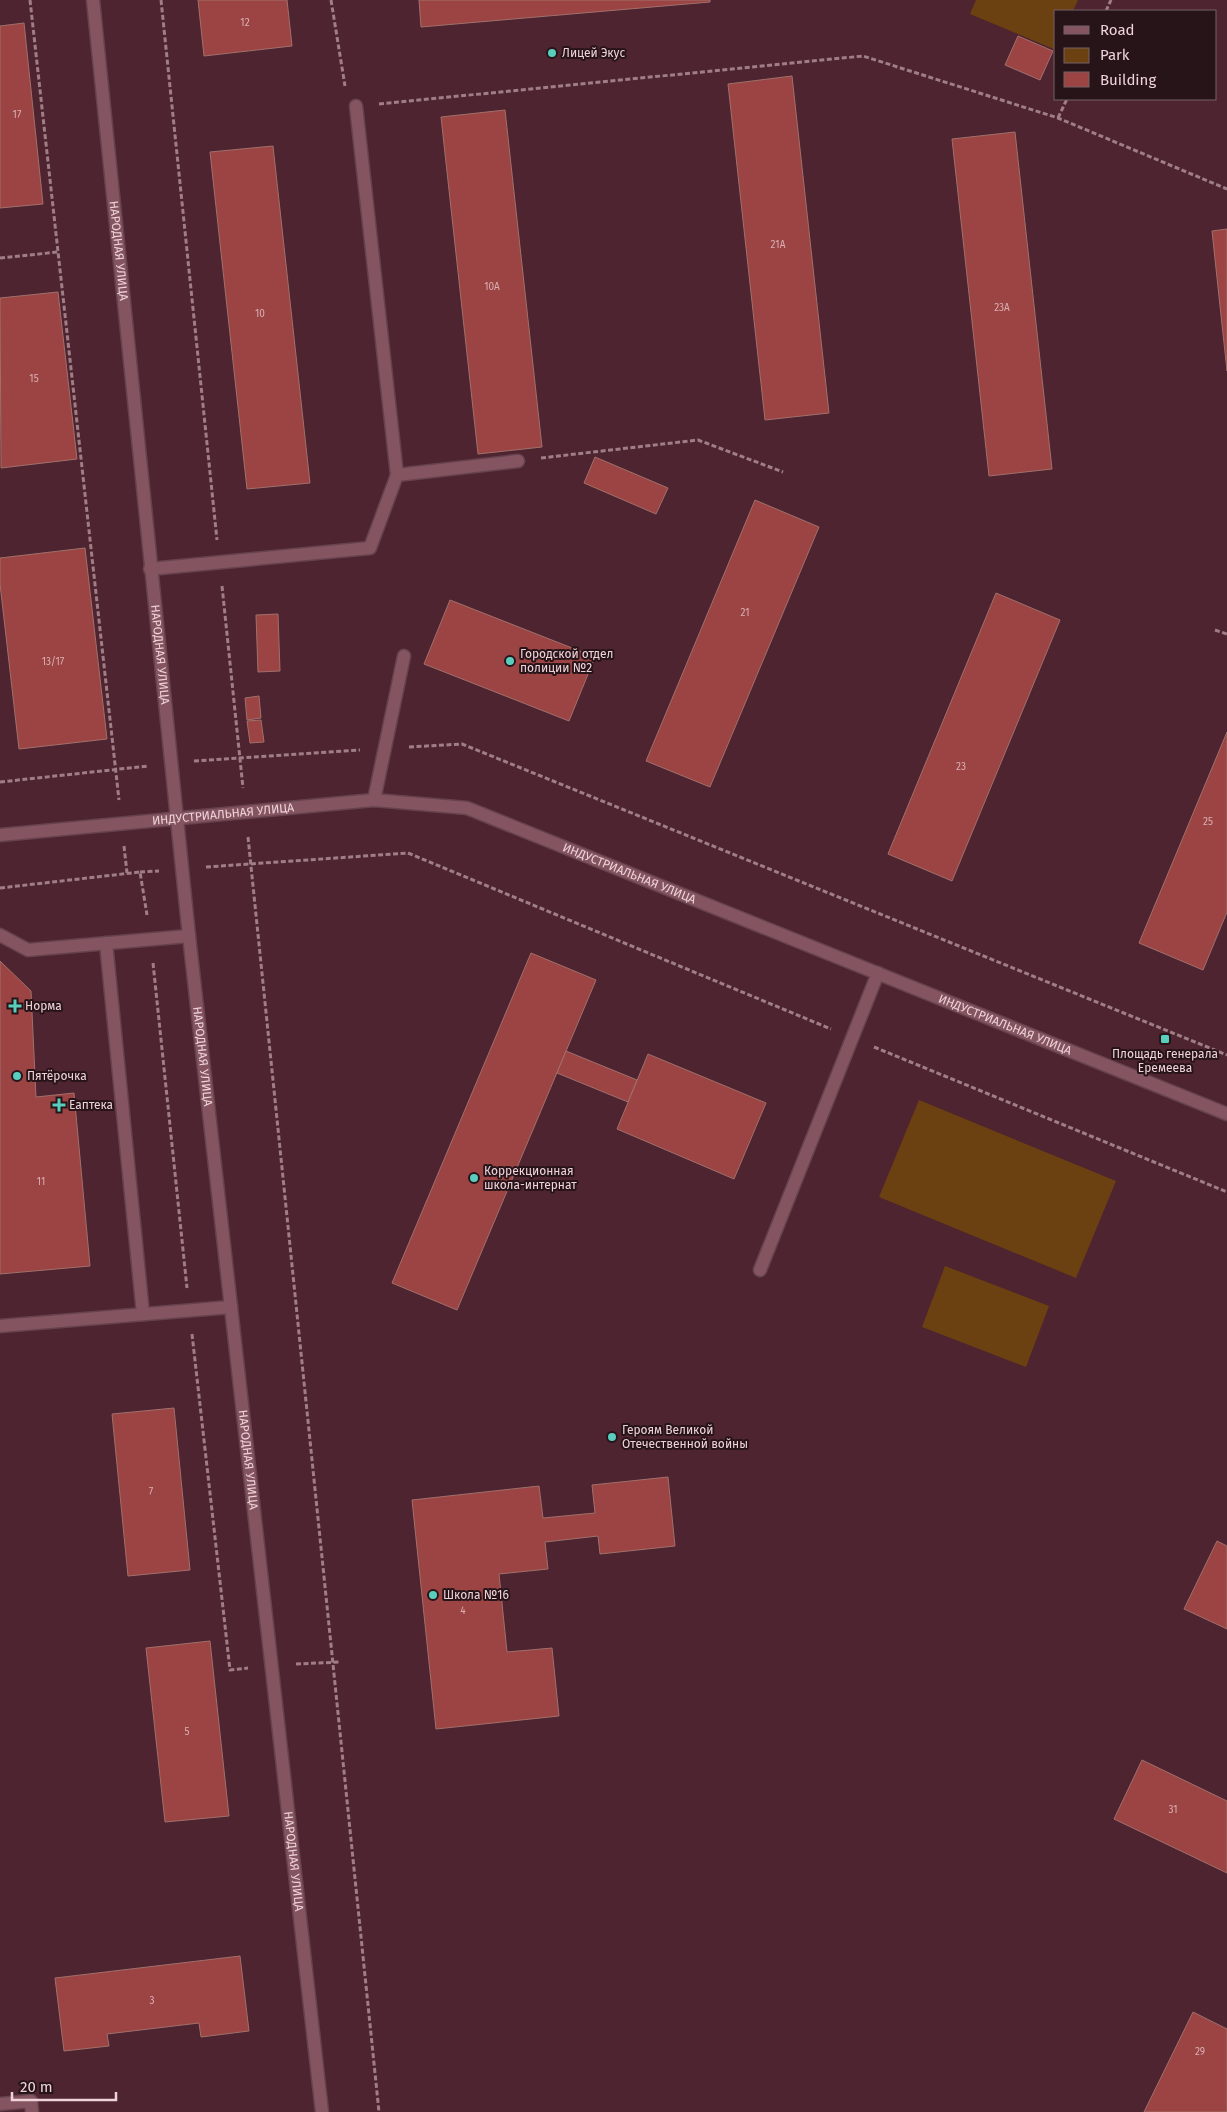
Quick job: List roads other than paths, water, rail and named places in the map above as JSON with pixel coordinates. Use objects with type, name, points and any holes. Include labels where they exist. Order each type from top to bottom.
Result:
[{"type":"street","name":"НАРОДНАЯ УЛИЦА","points":[[93,0],[189,936],[322,2112]]},
{"type":"street","points":[[150,569],[370,548],[397,475],[356,106]]},
{"type":"street","points":[[397,475],[518,461]]},
{"type":"street","points":[[374,800],[404,656]]},
{"type":"street","name":"ИНДУСТРИАЛЬНАЯ УЛИЦА","points":[[0,835],[374,800],[467,808],[1227,1114]]},
{"type":"street","points":[[0,935],[28,950],[189,936]]},
{"type":"street","points":[[106,943],[143,1314]]},
{"type":"street","points":[[760,1270],[878,974]]},
{"type":"street","points":[[0,1326],[231,1307]]},
{"type":"street","points":[[0,2104],[31,2101],[32,2112]]},
{"type":"place","name":"Лицей Экус","points":[[552,53]]},
{"type":"place","name":"Городской отдел полиции №2","points":[[510,661]]},
{"type":"place","name":"Норма","points":[[15,1006]]},
{"type":"place","name":"Площадь генерала Еремеева","points":[[1165,1039]]},
{"type":"place","name":"Пятёрочка","points":[[17,1076]]},
{"type":"place","name":"Еаптека","points":[[59,1105]]},
{"type":"place","name":"Коррекционная школа-интернат","points":[[474,1178]]},
{"type":"place","name":"Героям Великой Отечественной войны","points":[[612,1437]]},
{"type":"place","name":"Школа №16","points":[[433,1595]]}]
